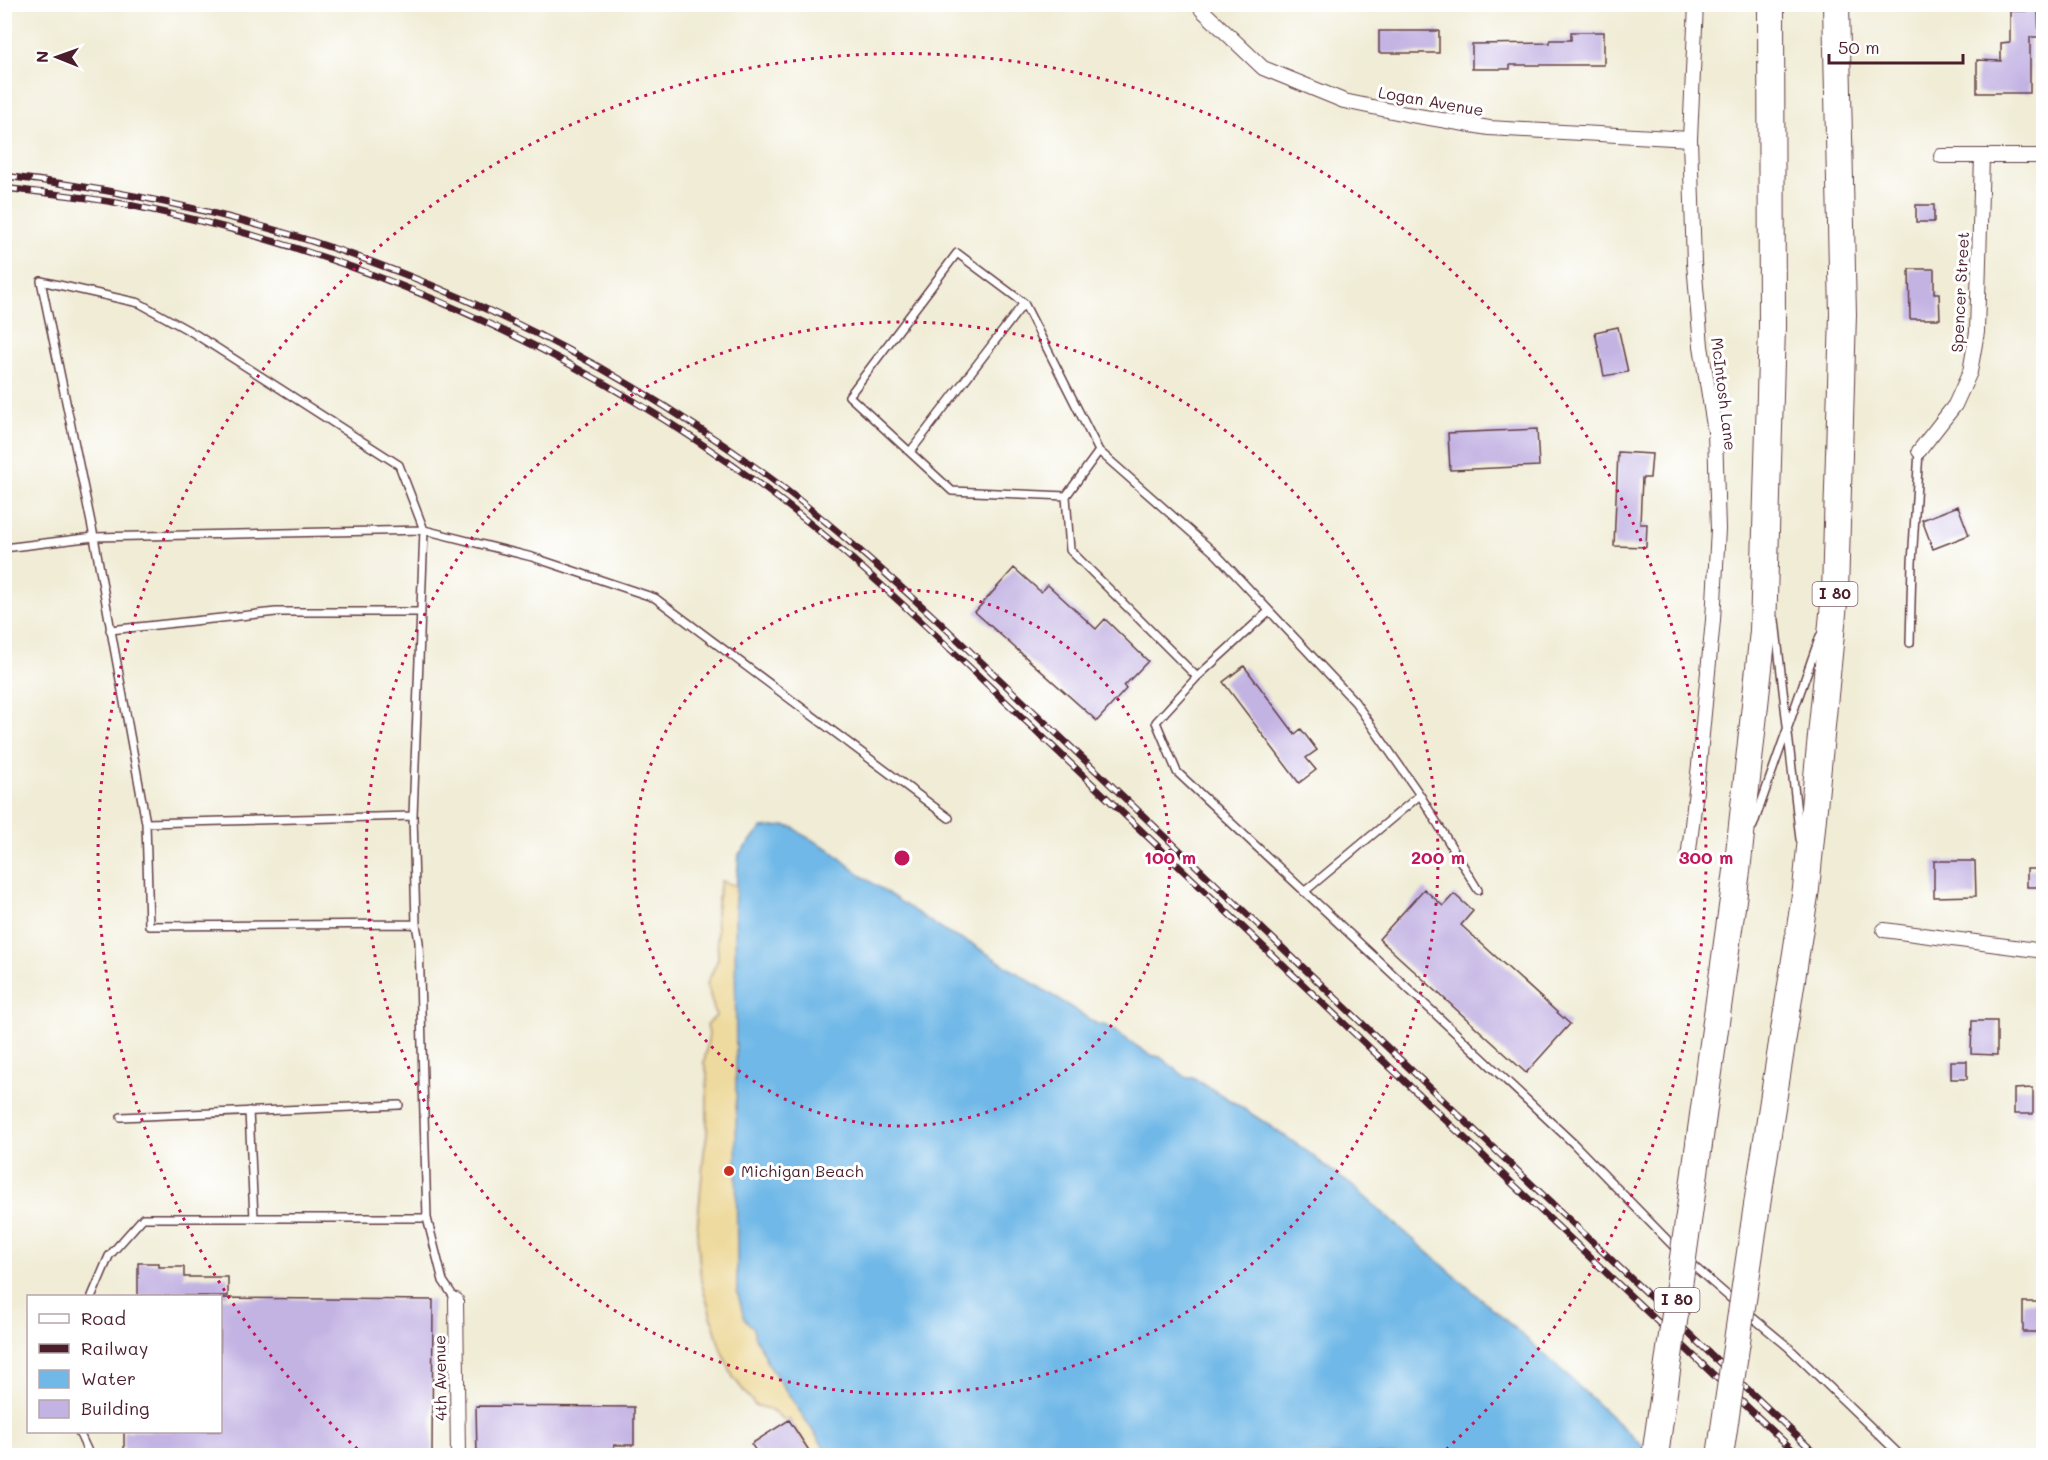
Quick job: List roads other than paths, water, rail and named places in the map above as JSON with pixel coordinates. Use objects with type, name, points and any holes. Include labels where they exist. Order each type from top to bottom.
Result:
[{"type":"highway","name":"I 80","points":[[1655,1455],[1737,871],[1763,631],[1772,327],[1771,4]]},
{"type":"highway","name":"I 80","points":[[1720,1455],[1806,889],[1835,593],[1843,314],[1836,4]]},
{"type":"street","name":"Logan Avenue","points":[[1199,4],[1202,10],[1263,68],[1344,101],[1489,128],[1690,139]]},
{"type":"street","name":"McIntosh Lane","points":[[1688,859],[1700,765],[1718,529],[1715,432],[1701,346],[1694,263],[1690,139],[1696,4]]},
{"type":"street","points":[[1941,156],[2043,156]]},
{"type":"street","name":"Spencer Street","points":[[1919,451],[1955,405],[1970,372],[1977,332],[1982,156]]},
{"type":"street","points":[[1884,930],[2043,951]]},
{"type":"street","name":"4th Avenue","points":[[456,1300],[458,1455]]},
{"type":"lane","points":[[1066,496],[952,491],[849,396],[957,253],[1024,303],[1099,451],[1217,555],[1355,702],[1420,795],[1478,890]]},
{"type":"lane","points":[[416,924],[150,926],[146,823],[94,537],[41,281],[139,303],[195,334],[399,465],[424,530],[413,816],[427,1218],[443,1281],[456,1300]]},
{"type":"lane","points":[[910,452],[1024,303]]},
{"type":"lane","points":[[1099,451],[1066,496],[1070,550],[1197,677]]},
{"type":"lane","points":[[1910,643],[1919,451]]},
{"type":"lane","points":[[4,548],[94,537],[424,530],[532,557],[655,598],[949,818]]},
{"type":"lane","points":[[1766,540],[1772,599]]},
{"type":"lane","points":[[1737,871],[1835,593]]},
{"type":"lane","points":[[1269,611],[1197,677],[1156,722],[1177,772],[1573,1143],[1690,1264],[1787,1346],[1900,1455]]},
{"type":"lane","points":[[1774,611],[1800,843]]},
{"type":"lane","points":[[110,630],[276,612],[421,612]]},
{"type":"lane","points":[[1304,892],[1420,795]]},
{"type":"lane","points":[[146,823],[413,816]]},
{"type":"lane","points":[[1802,854],[1806,889]]},
{"type":"lane","points":[[121,1117],[399,1105]]},
{"type":"lane","points":[[249,1111],[254,1218]]},
{"type":"lane","points":[[92,1295],[110,1256],[143,1218],[427,1218]]},
{"type":"lane","points":[[80,1433],[90,1455]]},
{"type":"water","points":[[785,826],[795,828],[801,834],[829,849],[859,874],[949,934],[972,944],[1097,1024],[1107,1026],[1150,1055],[1160,1057],[1187,1078],[1193,1078],[1304,1149],[1349,1183],[1544,1354],[1652,1455],[829,1455],[766,1361],[755,1338],[753,1328],[744,1318],[737,1291],[735,899],[739,854],[762,828]]},
{"type":"railway","points":[[4,176],[108,191],[210,212],[308,240],[403,274],[496,314],[587,360],[675,413],[762,472],[830,525],[936,619],[1818,1456]]},
{"type":"railway","points":[[4,188],[114,202],[215,225],[298,249],[380,277],[459,310],[537,347],[613,388],[687,434],[759,484],[824,535],[926,626],[1799,1456]]},
{"type":"place","name":"Michigan Beach","points":[[729,1171]]}]
